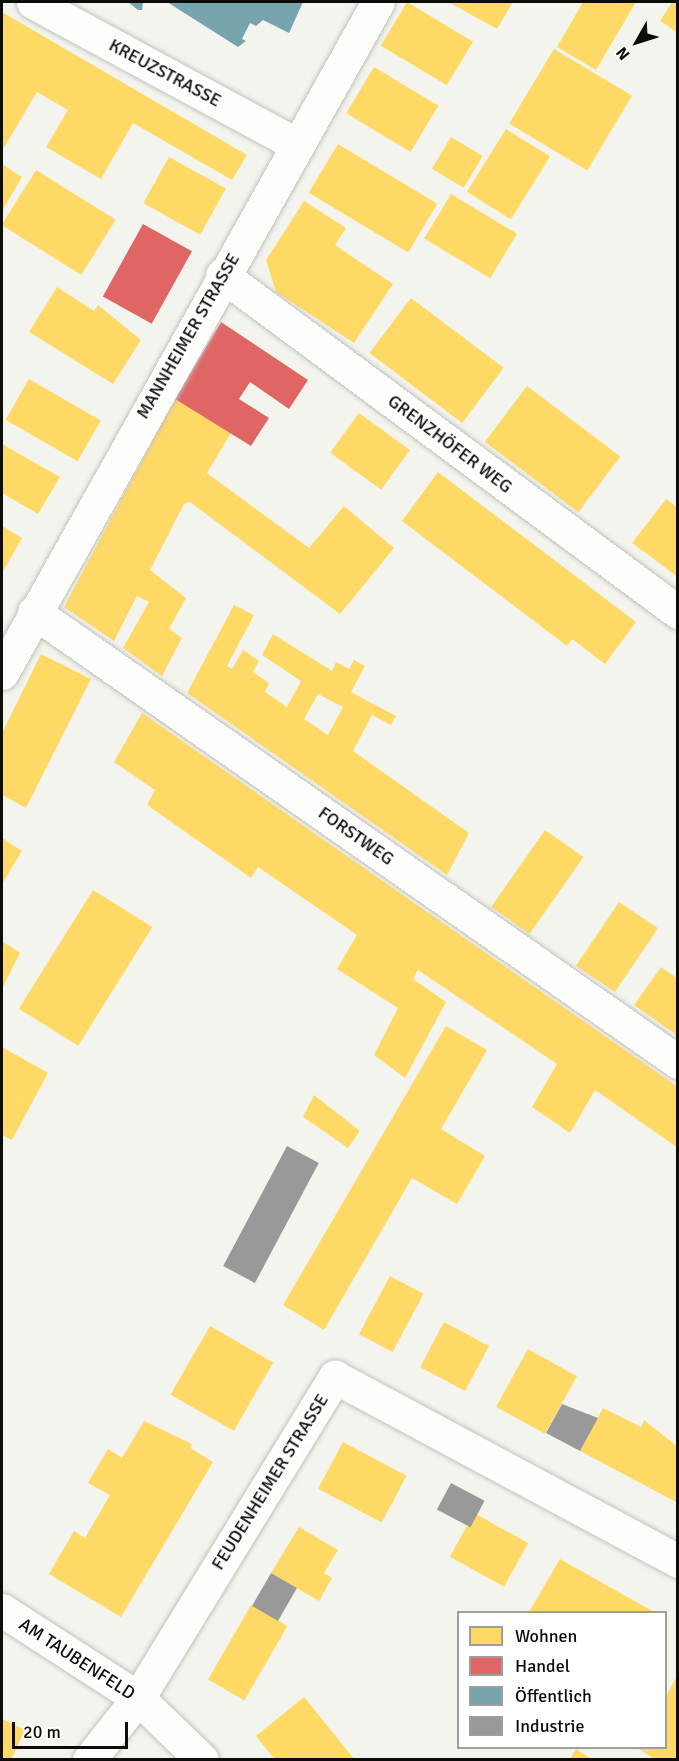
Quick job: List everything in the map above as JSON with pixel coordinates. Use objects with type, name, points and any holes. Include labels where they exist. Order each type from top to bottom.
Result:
[{"type":"street","name":"KREUZSTRASSE","points":[[33,2],[298,145]]},
{"type":"street","name":"MANNHEIMER STRASSE","points":[[2,673],[222,275],[378,2]]},
{"type":"street","name":"GRENZHÖFER WEG","points":[[222,275],[678,612]]},
{"type":"street","name":"FORSTWEG","points":[[34,612],[678,1062]]},
{"type":"street","name":"FEUDENHEIMER STRASSE","points":[[88,1760],[138,1698],[335,1377],[678,1561]]},
{"type":"street","name":"AM TAUBENFELD","points":[[2,1610],[138,1698],[202,1760]]},
{"type":"building: Wohnen","points":[[407,2],[473,42],[447,85],[381,46]]},
{"type":"building: Wohnen","points":[[448,2],[513,2],[497,29]]},
{"type":"building: Wohnen","points":[[583,2],[636,2],[596,70],[557,47]]},
{"type":"building: Wohnen","points":[[672,2],[678,2],[678,33],[660,21]]},
{"type":"building: Wohnen","points":[[2,12],[247,155],[232,180],[133,123],[101,179],[46,147],[68,110],[37,92],[2,151]]},
{"type":"building: Wohnen","points":[[554,49],[632,96],[587,170],[509,124]]},
{"type":"building: Wohnen","points":[[374,67],[438,106],[410,152],[346,113]]},
{"type":"building: Wohnen","points":[[506,129],[550,157],[511,219],[467,192]]},
{"type":"building: Wohnen","points":[[451,137],[483,156],[464,188],[432,169]]},
{"type":"building: Wohnen","points":[[338,144],[437,204],[408,253],[309,193]]},
{"type":"building: Wohnen","points":[[169,157],[226,189],[200,235],[143,203]]},
{"type":"building: Wohnen","points":[[2,164],[22,177],[2,211]]},
{"type":"building: Wohnen","points":[[36,170],[116,220],[81,275],[2,225]]},
{"type":"building: Wohnen","points":[[451,194],[517,234],[490,278],[424,239]]},
{"type":"building: Wohnen","points":[[304,201],[346,228],[335,245],[393,284],[354,343],[276,292],[266,260]]},
{"type":"building: Wohnen","points":[[57,287],[94,311],[98,305],[141,340],[113,384],[29,332]]},
{"type":"building: Wohnen","points":[[411,298],[504,368],[462,423],[369,353]]},
{"type":"building: Wohnen","points":[[29,379],[101,420],[77,461],[6,420]]},
{"type":"building: Wohnen","points":[[527,386],[620,456],[578,512],[485,442]]},
{"type":"building: Wohnen","points":[[175,399],[231,433],[207,473],[309,548],[344,506],[394,548],[340,614],[190,502],[184,504],[150,570],[186,598],[169,629],[182,638],[162,676],[123,648],[149,602],[137,596],[114,641],[64,607]]},
{"type":"building: Wohnen","points":[[359,413],[410,450],[381,490],[330,453]]},
{"type":"building: Wohnen","points":[[2,444],[60,477],[38,514],[2,493]]},
{"type":"building: Wohnen","points":[[438,472],[636,622],[605,664],[572,639],[567,646],[402,521]]},
{"type":"building: Wohnen","points":[[666,499],[678,508],[678,577],[632,543]]},
{"type":"building: Wohnen","points":[[2,526],[22,538],[2,573]]},
{"type":"building: Wohnen","points":[[234,605],[254,615],[227,666],[232,669],[243,650],[259,661],[253,672],[269,683],[265,692],[287,707],[301,681],[262,655],[273,634],[332,671],[336,662],[349,669],[354,660],[365,666],[351,692],[396,716],[391,725],[372,715],[353,751],[469,833],[447,875],[187,693]],"holes":[[[318,694],[343,707],[328,735],[304,719]]]},
{"type":"building: Wohnen","points":[[41,654],[91,679],[26,808],[2,795],[2,733]]},
{"type":"building: Wohnen","points":[[142,713],[678,1087],[678,1148],[595,1090],[570,1133],[532,1107],[557,1064],[418,970],[413,979],[446,1002],[405,1078],[374,1055],[398,1008],[337,969],[357,935],[258,867],[251,878],[147,805],[155,790],[114,762]]},
{"type":"building: Wohnen","points":[[545,830],[584,857],[530,934],[491,907]]},
{"type":"building: Wohnen","points":[[2,838],[22,851],[2,884]]},
{"type":"building: Wohnen","points":[[93,890],[152,927],[78,1046],[19,1009]]},
{"type":"building: Wohnen","points":[[619,902],[658,928],[615,992],[576,966]]},
{"type":"building: Wohnen","points":[[2,941],[20,953],[2,989]]},
{"type":"building: Wohnen","points":[[661,967],[678,979],[678,1036],[634,1005]]},
{"type":"building: Wohnen","points":[[446,1026],[487,1050],[441,1129],[485,1156],[457,1204],[412,1178],[324,1330],[283,1305]]},
{"type":"building: Wohnen","points":[[2,1047],[48,1073],[12,1140],[2,1135]]},
{"type":"building: Wohnen","points":[[314,1095],[360,1131],[348,1148],[303,1117]]},
{"type":"building: Wohnen","points":[[390,1276],[424,1294],[393,1352],[359,1334]]},
{"type":"building: Wohnen","points":[[444,1322],[489,1346],[465,1391],[420,1367]]},
{"type":"building: Wohnen","points":[[210,1326],[273,1362],[234,1431],[170,1394]]},
{"type":"building: Wohnen","points":[[528,1349],[577,1376],[545,1434],[496,1407]]},
{"type":"building: Wohnen","points":[[603,1408],[641,1427],[644,1420],[678,1447],[678,1503],[580,1451]]},
{"type":"building: Wohnen","points":[[144,1421],[192,1444],[190,1448],[213,1462],[121,1617],[49,1574],[74,1531],[85,1538],[110,1495],[88,1483],[108,1449],[122,1458]]},
{"type":"building: Wohnen","points":[[343,1442],[407,1476],[382,1523],[318,1489]]},
{"type":"building: Wohnen","points":[[474,1513],[528,1543],[504,1587],[450,1557]]},
{"type":"building: Wohnen","points":[[299,1527],[338,1550],[324,1573],[332,1578],[319,1601],[271,1573]]},
{"type":"building: Wohnen","points":[[560,1559],[652,1611],[530,1611]]},
{"type":"building: Wohnen","points":[[251,1605],[287,1626],[244,1700],[208,1679]]},
{"type":"building: Wohnen","points":[[678,1674],[678,1760],[656,1760],[639,1749],[667,1749],[667,1694]]},
{"type":"building: Wohnen","points":[[304,1697],[355,1760],[275,1760],[256,1736]]},
{"type":"building: Wohnen","points":[[2,1719],[25,1730],[11,1760],[2,1760]]},
{"type":"building: Wohnen","points":[[576,1749],[593,1760],[569,1760]]},
{"type":"building: Handel","points":[[143,224],[192,251],[152,324],[103,297]]},
{"type":"building: Handel","points":[[221,322],[308,380],[289,409],[250,382],[239,399],[269,418],[251,446],[175,399]]},
{"type":"building: Öffentlich","points":[[128,2],[143,2],[142,10],[138,10]]},
{"type":"building: Öffentlich","points":[[167,2],[303,2],[289,33],[263,20],[256,26],[250,23],[242,39],[246,41],[238,47]]},
{"type":"building: Industrie","points":[[287,1146],[319,1163],[255,1283],[223,1266]]},
{"type":"building: Industrie","points":[[562,1404],[598,1418],[580,1451],[546,1433]]},
{"type":"building: Industrie","points":[[451,1483],[485,1501],[470,1527],[437,1509]]},
{"type":"building: Industrie","points":[[271,1573],[297,1588],[278,1621],[252,1606]]}]
